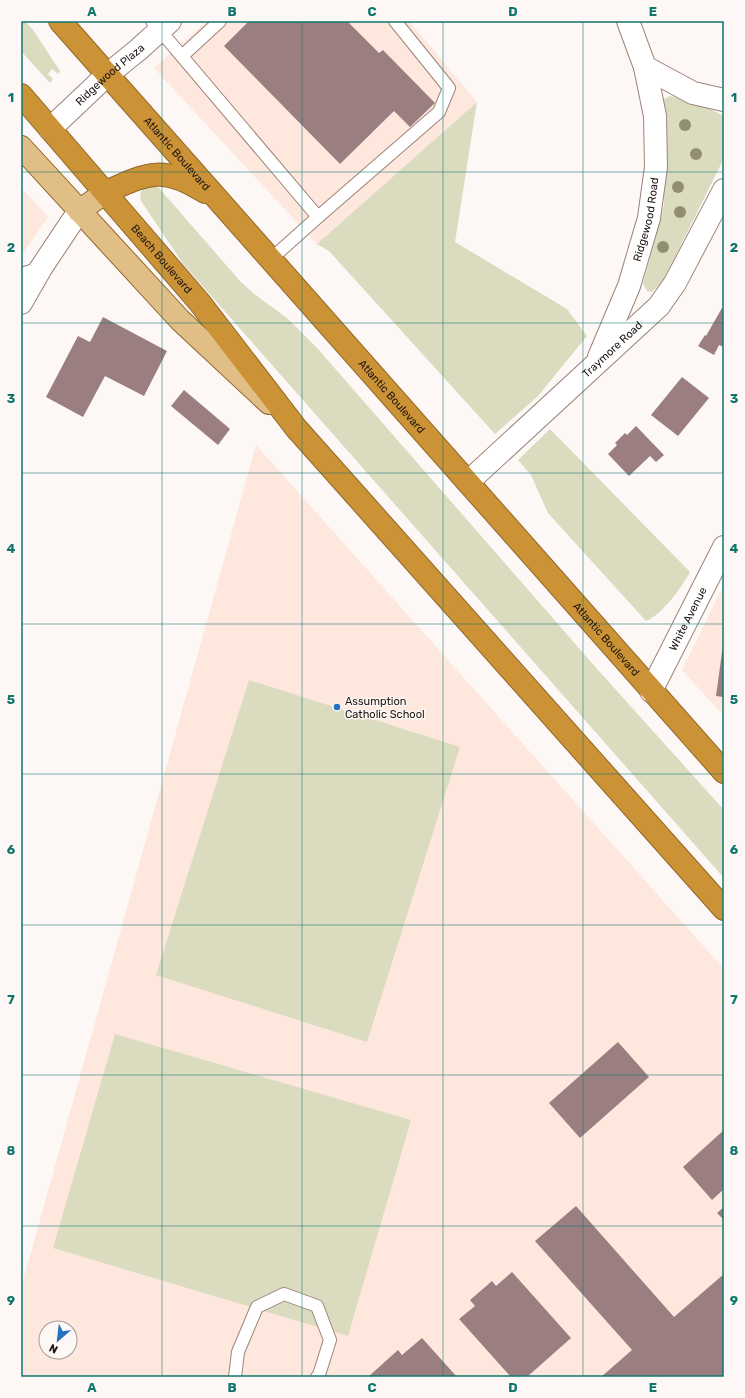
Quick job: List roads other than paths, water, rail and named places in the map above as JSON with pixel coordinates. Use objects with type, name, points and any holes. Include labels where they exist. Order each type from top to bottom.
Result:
[{"type":"highway","name":"Atlantic Boulevard","points":[[60,21],[724,772]]},
{"type":"highway","name":"Beach Boulevard","points":[[21,95],[200,303],[296,428],[724,909]]},
{"type":"highway","points":[[106,192],[128,182],[153,174],[166,174],[182,179],[220,201]]},
{"type":"main road","points":[[21,147],[180,320],[296,428]]},
{"type":"main road","points":[[79,211],[106,192]]},
{"type":"street","name":"Ridgewood Road","points":[[596,364],[630,286],[649,218],[656,167],[655,116],[645,68],[628,21]]},
{"type":"street","name":"Ridgewood Plaza","points":[[50,129],[107,75],[138,50],[160,24]]},
{"type":"street","points":[[645,68],[693,93],[724,100]]},
{"type":"street","name":"Traymore Road","points":[[468,482],[659,306],[676,284],[724,190]]},
{"type":"street","points":[[21,302],[31,271],[79,211]]},
{"type":"street","name":"White Avenue","points":[[651,691],[724,547]]},
{"type":"lane","points":[[182,56],[220,21]]},
{"type":"lane","points":[[271,259],[439,112],[449,88],[395,21]]},
{"type":"lane","points":[[160,24],[182,56],[318,217]]},
{"type":"lane","points":[[235,1377],[238,1352],[257,1307],[284,1294],[316,1306],[330,1340],[319,1375],[317,1377]]},
{"type":"place","name":"Assumption Catholic School","points":[[337,707]]}]
